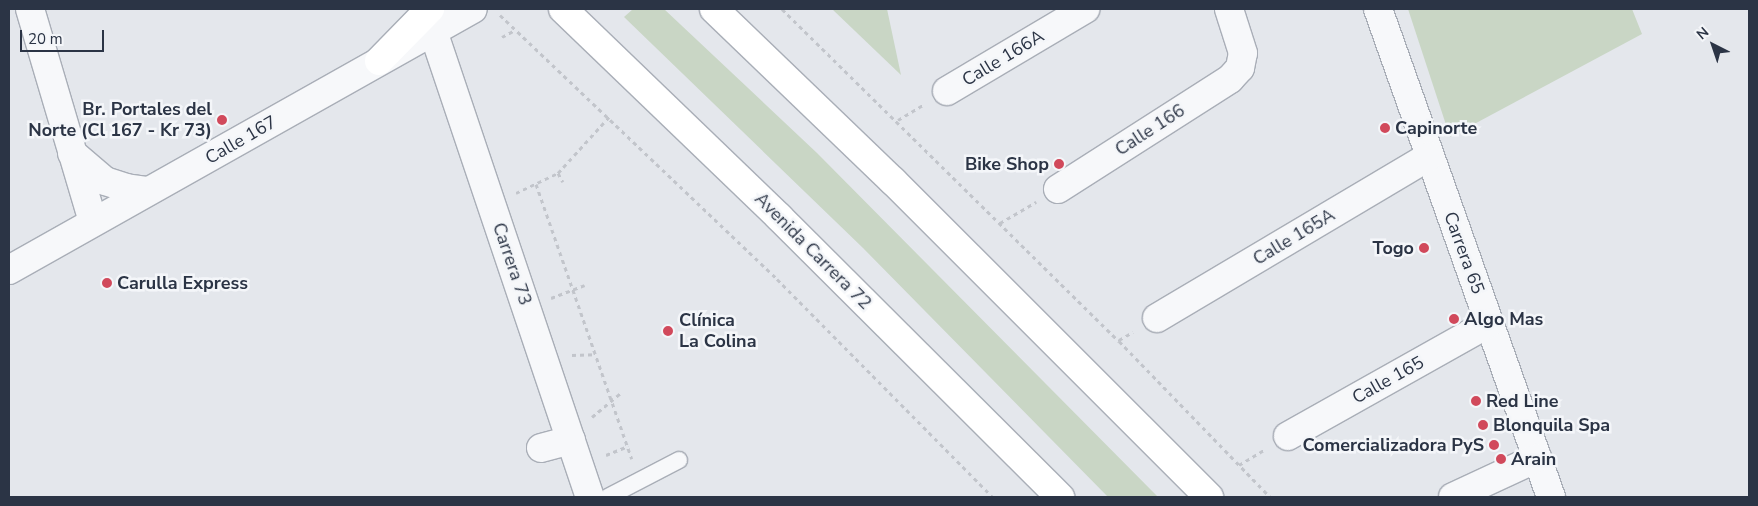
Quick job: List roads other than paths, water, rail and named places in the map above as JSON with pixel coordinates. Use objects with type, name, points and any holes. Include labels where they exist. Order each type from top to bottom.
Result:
[{"type":"highway","name":"Avenida Carrera 72","points":[[563,9],[786,224],[1060,497]]},
{"type":"highway","points":[[714,9],[893,181],[1210,497]]},
{"type":"highway","points":[[379,61],[432,20]]},
{"type":"street","points":[[30,9],[93,222]]},
{"type":"street","points":[[432,20],[473,9]]},
{"type":"street","name":"Calle 166A","points":[[947,91],[1085,9]]},
{"type":"street","name":"Calle 166","points":[[1058,189],[1230,79],[1240,68],[1243,53],[1229,9]]},
{"type":"street","name":"Carrera 65","points":[[1378,9],[1551,497]]},
{"type":"street","name":"Carrera 73","points":[[432,20],[578,432],[590,497]]},
{"type":"street","name":"Calle 167","points":[[9,270],[379,61]]},
{"type":"street","points":[[72,153],[105,181],[126,188],[148,191]]},
{"type":"street","name":"Calle 165A","points":[[1158,318],[1430,156]]},
{"type":"street","name":"Calle 165","points":[[1288,436],[1489,323]]},
{"type":"street","points":[[541,448],[578,432]]},
{"type":"street","points":[[1453,497],[1538,458]]},
{"type":"lane","points":[[608,497],[678,460]]},
{"type":"place","name":"Br. Portales del Norte (Cl 167 - Kr 73)","points":[[222,120]]},
{"type":"place","name":"Capinorte","points":[[1385,128]]},
{"type":"place","name":"Bike Shop","points":[[1059,164]]},
{"type":"place","name":"Togo","points":[[1424,248]]},
{"type":"place","name":"Carulla Express","points":[[107,283]]},
{"type":"place","name":"Algo Mas","points":[[1454,319]]},
{"type":"place","name":"Clínica La Colina","points":[[668,331]]},
{"type":"place","name":"Red Line","points":[[1476,401]]},
{"type":"place","name":"Blonquila Spa","points":[[1483,425]]},
{"type":"place","name":"Comercializadora PyS","points":[[1494,445]]},
{"type":"place","name":"Arain","points":[[1501,459]]}]
